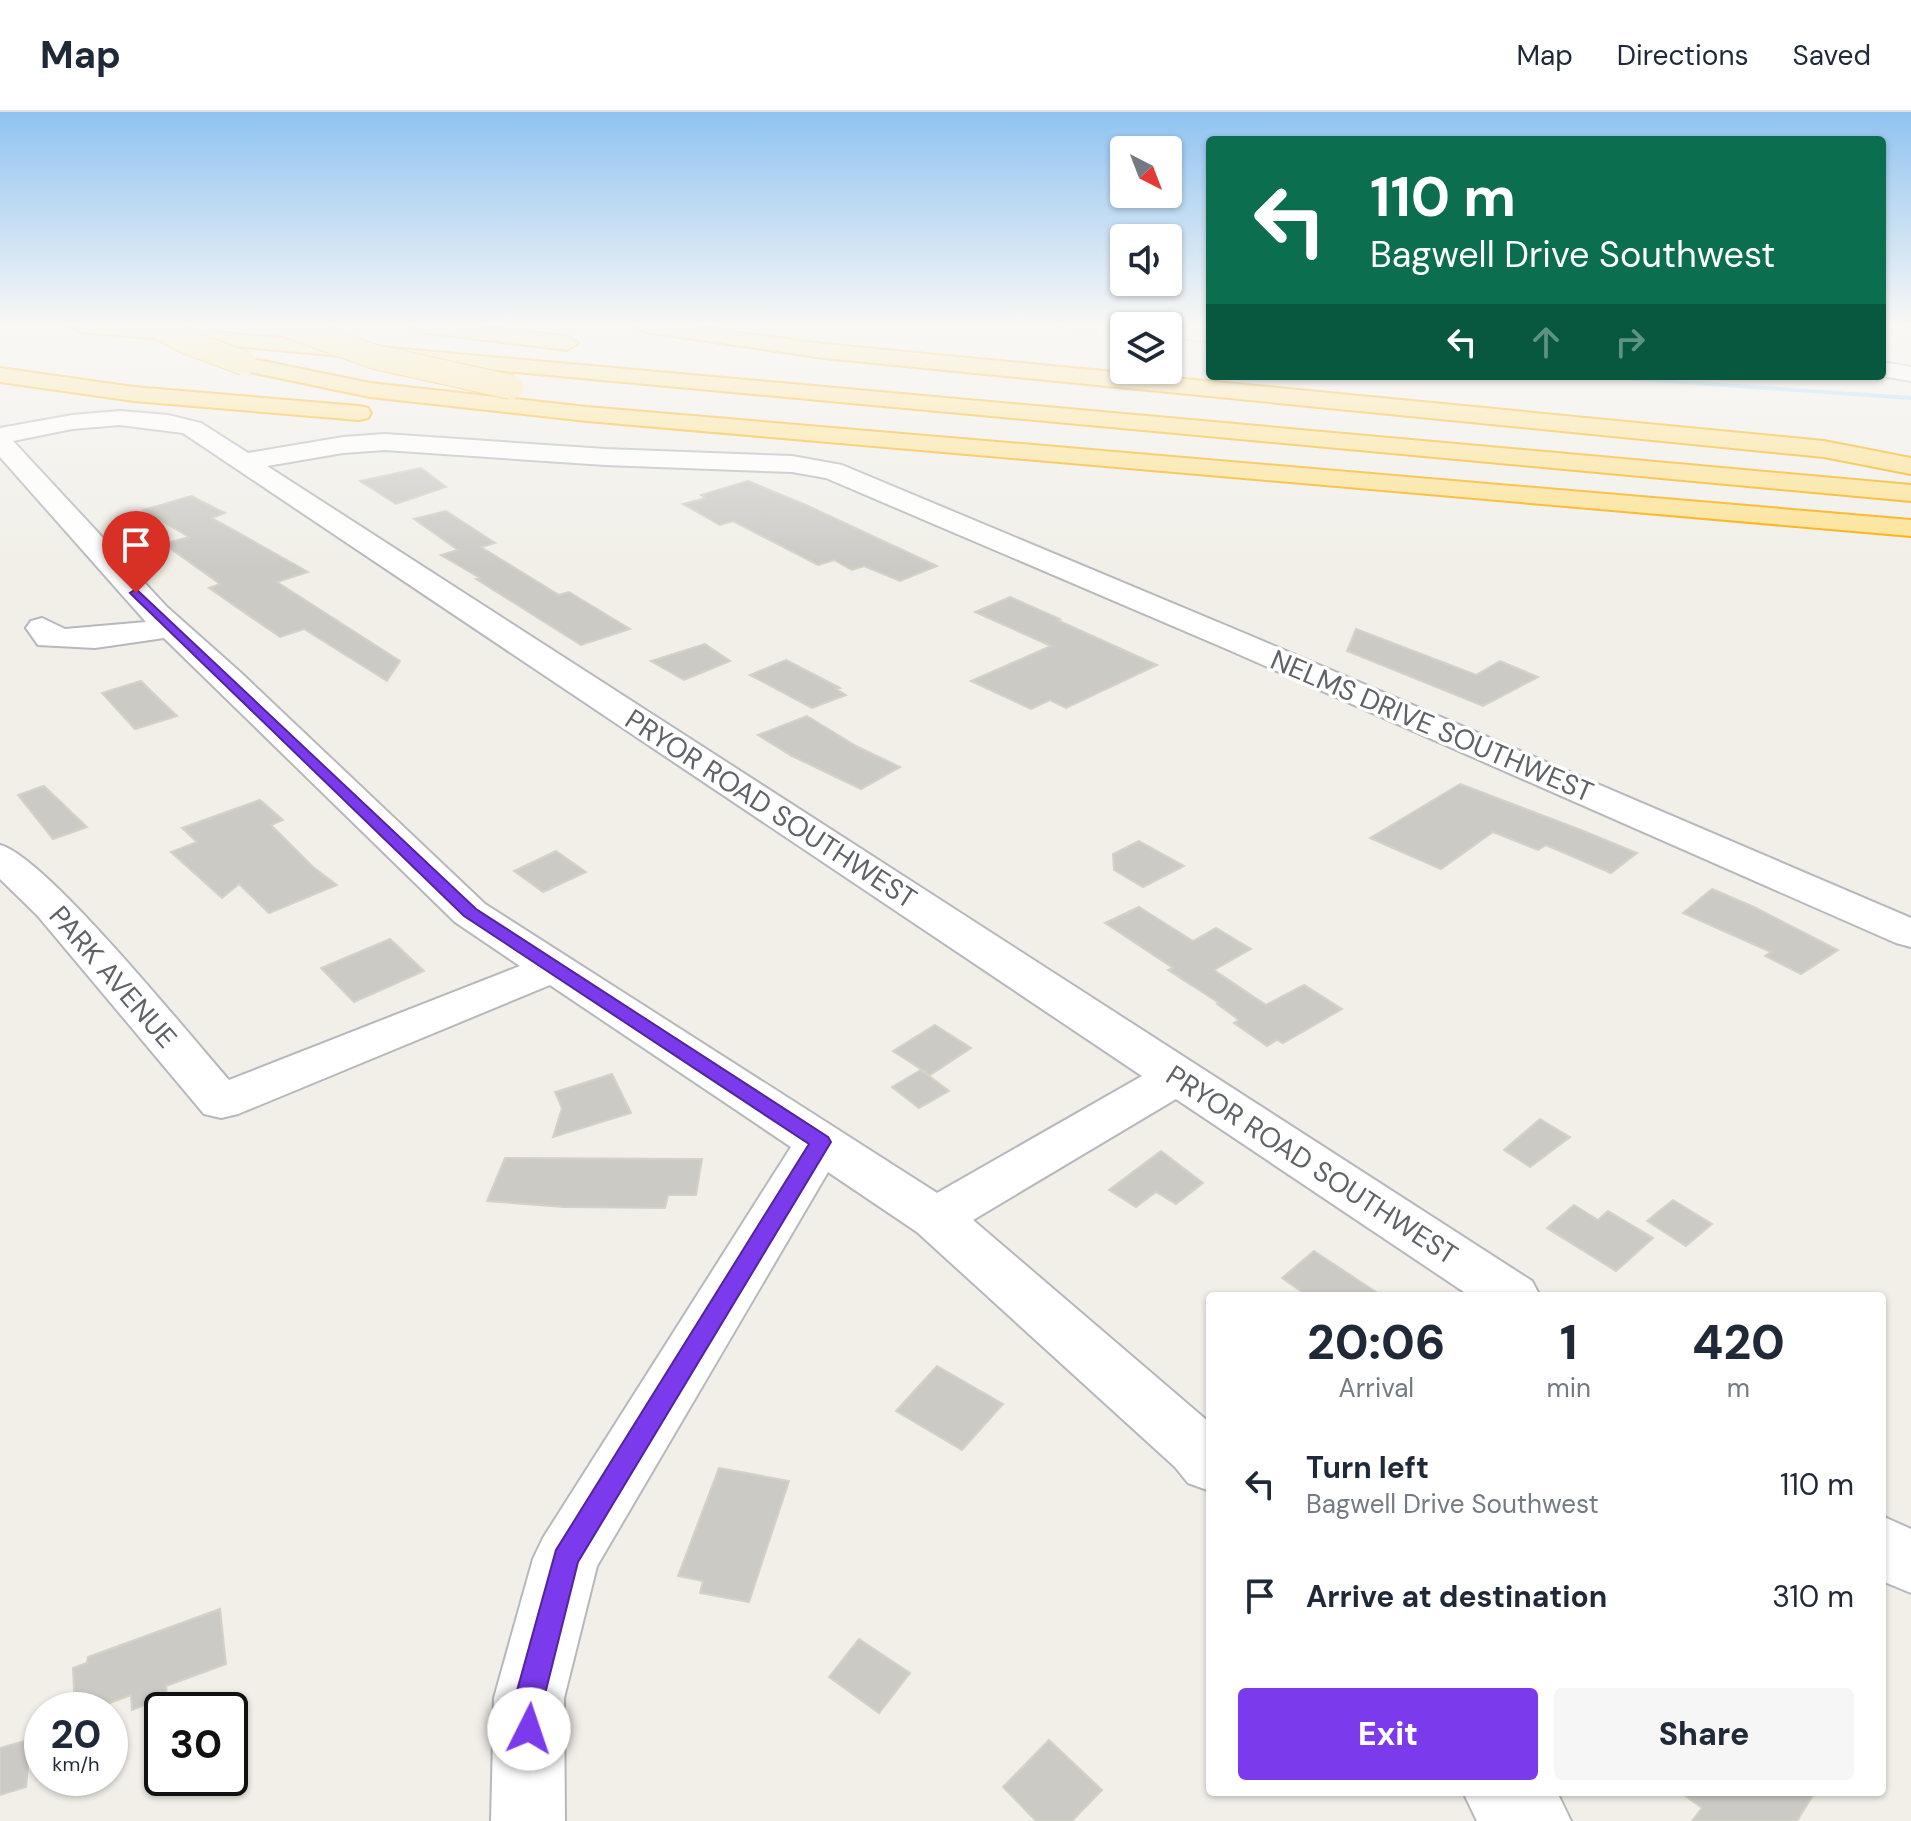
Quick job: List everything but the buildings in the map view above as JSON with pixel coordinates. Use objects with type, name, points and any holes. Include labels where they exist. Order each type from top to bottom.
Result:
[{"type":"highway","points":[[271,406],[1094,460]]},
{"type":"highway","points":[[504,406],[1911,530]]},
{"type":"highway","points":[[662,406],[829,422],[1911,508]]},
{"type":"highway","points":[[943,406],[1911,493]]},
{"type":"highway","points":[[1211,406],[1911,466]]},
{"type":"highway","points":[[1383,406],[1824,449],[1911,466]]},
{"type":"highway","points":[[1532,406],[1911,443]]},
{"type":"highway","points":[[1769,429],[1879,436]]},
{"type":"street","name":"PRYOR ROAD SOUTHWEST","points":[[0,436],[81,421],[152,419],[192,428],[1506,1292]]},
{"type":"street","points":[[0,442],[170,627],[227,678],[470,913],[936,1218],[1206,1460]]},
{"type":"street","name":"NELMS DRIVE SOUTHWEST","points":[[244,462],[343,445],[385,442],[605,457],[792,464],[833,471],[1911,934]]},
{"type":"street","points":[[42,628],[49,638],[73,640],[117,639],[170,627]]},
{"type":"street","name":"PARK AVENUE","points":[[0,857],[52,906],[221,1102],[554,968]]},
{"type":"street","points":[[936,1218],[1178,1077]]},
{"type":"street","points":[[528,1821],[529,1698],[566,1559],[820,1142]]},
{"type":"street","points":[[1886,1548],[1911,1564]]},
{"type":"street","points":[[1505,1796],[1534,1821]]},
{"type":"route","points":[[136,593],[470,913],[820,1142],[566,1559],[529,1698],[529,1729]]}]
